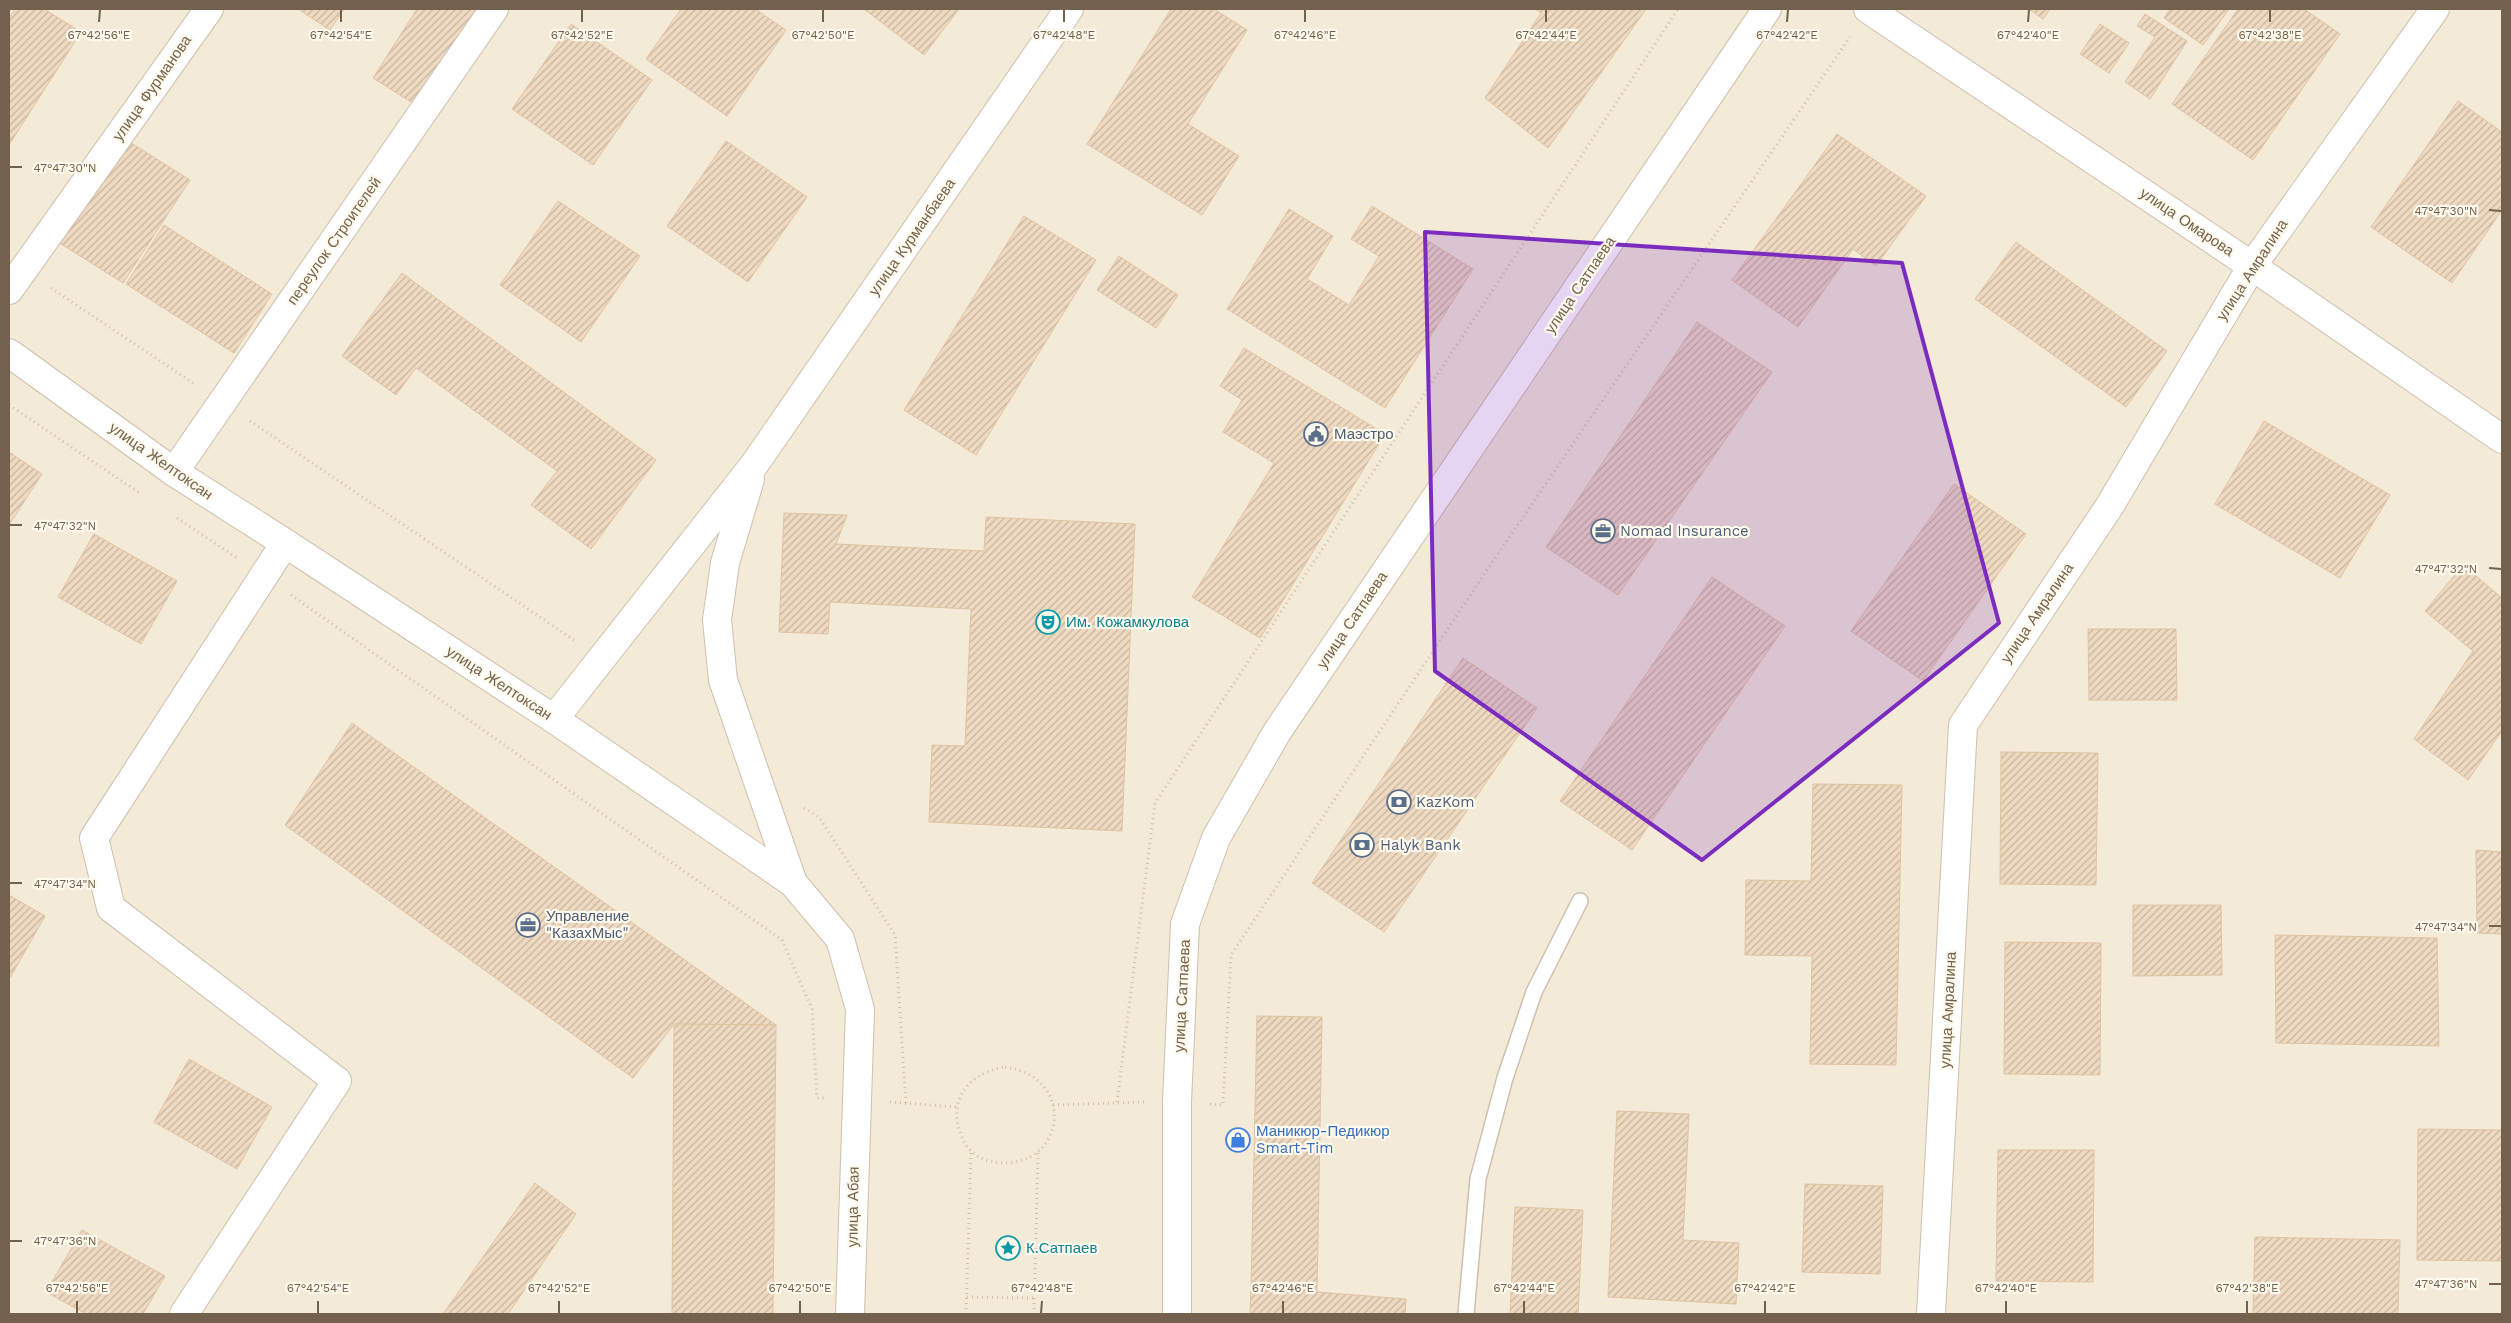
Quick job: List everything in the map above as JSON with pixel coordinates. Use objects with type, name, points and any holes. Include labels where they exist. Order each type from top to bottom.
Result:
[{"type":"main road","name":"улица Фурманова","points":[[16,280],[209,9]]},
{"type":"main road","name":"переулок Строителей","points":[[174,472],[494,9]]},
{"type":"main road","name":"улица Курманбаева","points":[[754,465],[1069,9]]},
{"type":"main road","name":"улица Сатпаева","points":[[1177,1314],[1177,1102],[1186,924],[1216,838],[1276,732],[1767,9]]},
{"type":"main road","name":"улица Омарова","points":[[1869,9],[2252,266],[2502,439]]},
{"type":"main road","name":"улица Амралина","points":[[1931,1314],[1963,725],[2109,507],[2252,266],[2435,9]]},
{"type":"main road","name":"улица Желтоксан","points":[[9,353],[174,472],[554,719],[792,883],[840,939],[860,1009],[856,1100]]},
{"type":"main road","points":[[554,719],[754,465]]},
{"type":"main road","points":[[754,465],[725,562],[717,620],[723,680],[792,883]]},
{"type":"main road","points":[[184,1314],[337,1081],[111,908],[94,838],[285,543]]},
{"type":"main road","name":"улица Абая","points":[[850,1314],[856,1100]]},
{"type":"lane","points":[[1466,1314],[1478,1179],[1505,1078],[1534,992],[1580,902]]},
{"type":"path","points":[[1117,1102],[1156,803],[1678,9]]},
{"type":"path","points":[[1053,1105],[1117,1102],[1177,1102],[1223,1105],[1231,955],[1483,576],[1869,9]]},
{"type":"path","points":[[16,280],[222,402],[602,659]]},
{"type":"path","points":[[9,405],[148,498]]},
{"type":"path","points":[[173,515],[263,575],[782,940],[812,1009],[817,1098]]},
{"type":"path","points":[[966,1314],[970,1152],[958,1124],[957,1107],[963,1091],[974,1078],[988,1070],[1005,1067],[1021,1069],[1036,1077],[1047,1089],[1053,1105],[1054,1122],[1049,1138],[1038,1152],[1023,1161],[1006,1164],[990,1162],[970,1152]]},
{"type":"path","points":[[856,1100],[957,1107]]},
{"type":"path","points":[[1034,1314],[1038,1152]]},
{"type":"path","points":[[967,1297],[1034,1298]]},
{"type":"highlighted area","points":[[1425,232],[1902,263],[1999,623],[1702,860],[1435,671]]},
{"type":"shaded area","points":[[9,9],[2502,9],[2502,1314],[9,1314]]},
{"type":"building","points":[[15,9],[44,9],[81,32],[9,145],[9,18]]},
{"type":"building","points":[[298,9],[344,9],[330,30]]},
{"type":"building","points":[[417,9],[482,9],[419,107],[373,78]]},
{"type":"building","points":[[681,9],[755,9],[786,30],[727,116],[646,59]]},
{"type":"building","points":[[864,9],[959,9],[924,55]]},
{"type":"building","points":[[1171,9],[1214,9],[1247,30],[1188,124],[1239,156],[1202,215],[1087,144]]},
{"type":"building","points":[[1535,9],[1646,9],[1548,148],[1485,98],[1541,13]]},
{"type":"building","points":[[2029,9],[2050,9],[2043,19]]},
{"type":"building","points":[[2170,9],[2229,9],[2203,45],[2164,18]]},
{"type":"building","points":[[2238,9],[2304,9],[2340,34],[2253,160],[2172,104]]},
{"type":"building","points":[[2145,14],[2187,41],[2150,99],[2125,82],[2155,37],[2137,26]]},
{"type":"building","points":[[571,24],[652,80],[593,165],[512,109]]},
{"type":"building","points":[[2100,24],[2129,43],[2109,73],[2080,54]]},
{"type":"building","points":[[2458,101],[2502,132],[2502,210],[2452,283],[2371,227]]},
{"type":"building","points":[[1837,134],[1926,196],[1876,266],[1853,249],[1798,327],[1732,280]]},
{"type":"building","points":[[125,139],[190,180],[123,283],[58,242]]},
{"type":"building","points":[[726,141],[807,197],[748,282],[667,226]]},
{"type":"building","points":[[558,201],[640,256],[581,342],[500,285]]},
{"type":"building","points":[[1372,206],[1473,269],[1385,408],[1227,309],[1289,209],[1333,236],[1307,279],[1349,305],[1379,256],[1351,239]]},
{"type":"building","points":[[1024,216],[1096,260],[976,455],[904,410]]},
{"type":"building","points":[[164,225],[272,294],[234,353],[126,284]]},
{"type":"building","points":[[2016,242],[2167,351],[2126,407],[1975,299]]},
{"type":"building","points":[[1119,256],[1178,295],[1156,328],[1097,290]]},
{"type":"building","points":[[402,273],[656,460],[591,549],[531,505],[557,471],[416,368],[396,395],[342,356]]},
{"type":"building","points":[[1697,322],[1772,372],[1618,595],[1546,547]]},
{"type":"building","points":[[1244,348],[1385,434],[1260,638],[1192,597],[1274,463],[1223,432],[1242,400],[1220,386]]},
{"type":"building","points":[[2264,421],[2390,495],[2340,578],[2215,504]]},
{"type":"building","points":[[9,452],[42,474],[9,525]]},
{"type":"building","points":[[1954,484],[2026,534],[1923,681],[1851,631]]},
{"type":"building","points":[[784,513],[847,515],[836,544],[984,551],[986,517],[1135,524],[1122,831],[929,822],[932,745],[965,746],[971,609],[830,602],[828,634],[779,632]]},
{"type":"building","points":[[94,534],[177,581],[141,644],[58,597]]},
{"type":"building","points":[[2463,565],[2502,598],[2502,731],[2468,780],[2414,739],[2473,651],[2425,611]]},
{"type":"building","points":[[1712,577],[1785,626],[1632,850],[1560,801]]},
{"type":"building","points":[[2088,629],[2176,629],[2177,700],[2089,700]]},
{"type":"building","points":[[1463,658],[1537,708],[1384,932],[1312,883]]},
{"type":"building","name":"Управление \"КазахМыс\"","points":[[352,723],[776,1025],[674,1024],[633,1078],[285,825]]},
{"type":"building","points":[[2001,752],[2098,753],[2096,885],[2000,884]]},
{"type":"building","points":[[1813,784],[1902,785],[1896,1065],[1810,1064],[1812,956],[1745,955],[1746,880],[1811,881]]},
{"type":"building","points":[[2476,850],[2502,852],[2502,934],[2477,933]]},
{"type":"building","points":[[9,895],[45,916],[10,978],[9,978]]},
{"type":"building","points":[[2133,905],[2221,905],[2222,975],[2133,976]]},
{"type":"building","points":[[2275,935],[2437,938],[2439,1046],[2276,1043]]},
{"type":"building","points":[[2005,942],[2101,943],[2100,1075],[2004,1074]]},
{"type":"building","points":[[1257,1016],[1322,1017],[1317,1292],[1251,1290]]},
{"type":"building","points":[[674,1024],[776,1025],[773,1314],[672,1314]]},
{"type":"building","points":[[189,1059],[272,1107],[237,1169],[154,1122]]},
{"type":"building","points":[[1617,1111],[1689,1114],[1683,1240],[1739,1243],[1736,1304],[1608,1297]]},
{"type":"building","points":[[2418,1129],[2502,1130],[2502,1261],[2417,1260]]},
{"type":"building","points":[[1998,1150],[2094,1150],[2093,1282],[1996,1281]]},
{"type":"building","points":[[535,1183],[576,1214],[508,1314],[443,1314]]},
{"type":"building","points":[[1805,1184],[1883,1186],[1880,1274],[1802,1272]]},
{"type":"building","points":[[1515,1207],[1583,1210],[1578,1314],[1510,1314]]},
{"type":"building","points":[[82,1230],[165,1276],[143,1314],[86,1314],[46,1292]]},
{"type":"building","points":[[2255,1237],[2400,1240],[2398,1314],[2253,1314]]},
{"type":"building","points":[[1251,1290],[1317,1292],[1406,1299],[1405,1314],[1250,1314]]},
{"type":"place","name":"Маэстро","points":[[1316,434]]},
{"type":"place","name":"Nomad Insurance","points":[[1603,531]]},
{"type":"place","name":"Им. Кожамкулова","points":[[1048,622]]},
{"type":"place","name":"KazKom","points":[[1399,802]]},
{"type":"place","name":"Halyk Bank","points":[[1362,845]]},
{"type":"place","name":"Управление \"КазахМыс\"","points":[[528,925]]},
{"type":"place","name":"Маникюр-Педикюр Smart-Tim","points":[[1238,1140]]},
{"type":"place","name":"К.Сатпаев","points":[[1008,1248]]}]
